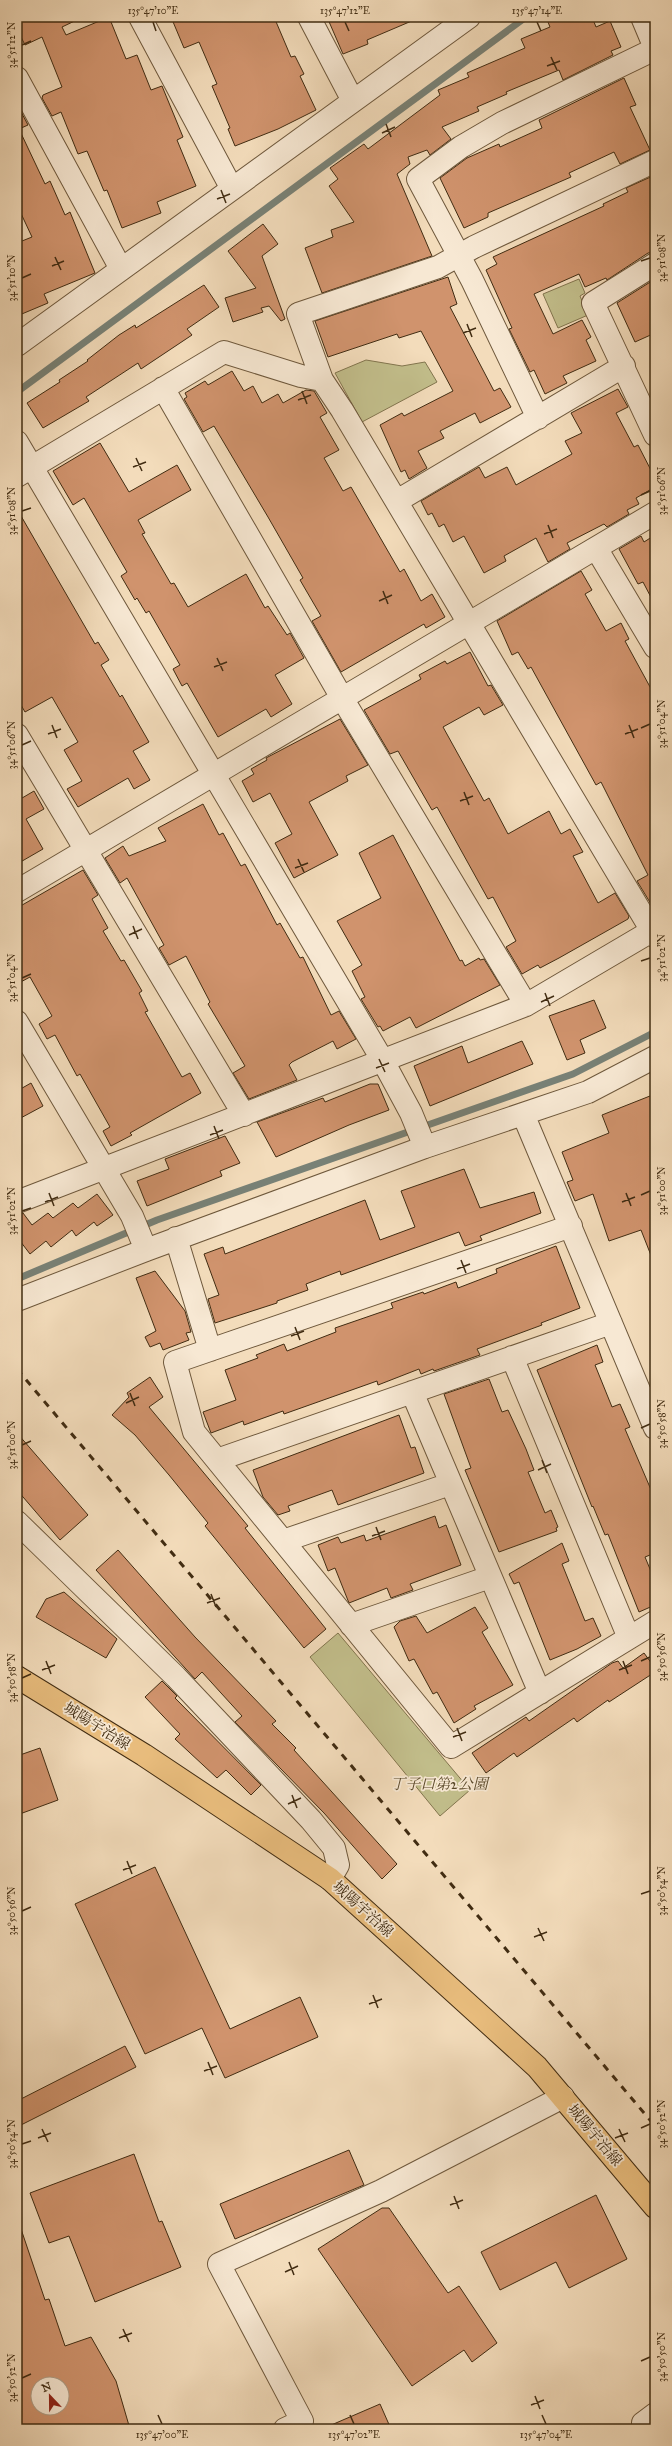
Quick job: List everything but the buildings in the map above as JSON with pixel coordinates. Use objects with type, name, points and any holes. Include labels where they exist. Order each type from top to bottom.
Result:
[{"type":"main road","name":"城陽宇治線","points":[[17,1676],[144,1755],[330,1879],[538,2067],[655,2207]]},
{"type":"street","points":[[140,17],[232,189]]},
{"type":"street","points":[[309,17],[353,101]]},
{"type":"street","points":[[17,345],[469,17]]},
{"type":"street","points":[[538,418],[418,179],[461,147],[502,123],[655,49],[642,17]]},
{"type":"street","points":[[17,78],[121,269]]},
{"type":"street","points":[[17,1202],[526,1005],[654,932],[322,380],[298,314],[438,267],[655,161]]},
{"type":"street","points":[[655,264],[593,303],[624,366],[655,435]]},
{"type":"street","points":[[24,471],[224,352],[301,376],[322,380]]},
{"type":"street","points":[[396,501],[624,366]]},
{"type":"street","points":[[163,388],[342,698],[526,1005]]},
{"type":"street","points":[[17,442],[24,471],[214,775],[383,1061],[411,1113],[423,1142]]},
{"type":"street","points":[[17,891],[655,512]]},
{"type":"street","points":[[596,548],[655,647]]},
{"type":"street","points":[[17,735],[244,1115]]},
{"type":"street","points":[[17,1022],[104,1168],[139,1233]]},
{"type":"street","points":[[17,1300],[139,1233],[176,1238],[423,1142],[523,1114],[588,1092],[655,1057]]},
{"type":"street","points":[[523,1114],[655,1428]]},
{"type":"street","points":[[571,1226],[175,1362],[194,1432],[451,1747],[655,1622]]},
{"type":"street","points":[[176,1238],[210,1350]]},
{"type":"street","points":[[217,1460],[611,1322]]},
{"type":"street","points":[[512,1357],[629,1638]]},
{"type":"street","points":[[412,1392],[540,1693]]},
{"type":"street","points":[[283,1541],[450,1484]]},
{"type":"street","points":[[17,1522],[176,1677],[311,1820],[334,1848],[338,1865],[330,1879]]},
{"type":"street","points":[[351,1625],[490,1577]]},
{"type":"street","points":[[285,2429],[302,2421],[219,2264],[381,2191],[563,2097]]},
{"type":"street","points":[[648,2429],[643,2423],[655,2414]]},
{"type":"green space","points":[[579,279],[585,293],[580,296],[588,315],[558,328],[543,294]]},
{"type":"green space","points":[[366,360],[402,366],[425,362],[437,382],[362,422],[335,373]]},
{"type":"green space","name":"丁子口第2公園","points":[[338,1633],[470,1790],[440,1816],[310,1657]]},
{"type":"waterway","points":[[17,392],[526,17]]},
{"type":"waterway","points":[[17,1279],[157,1220],[573,1074],[655,1032]]},
{"type":"railway","points":[[17,1369],[655,2126]]}]
